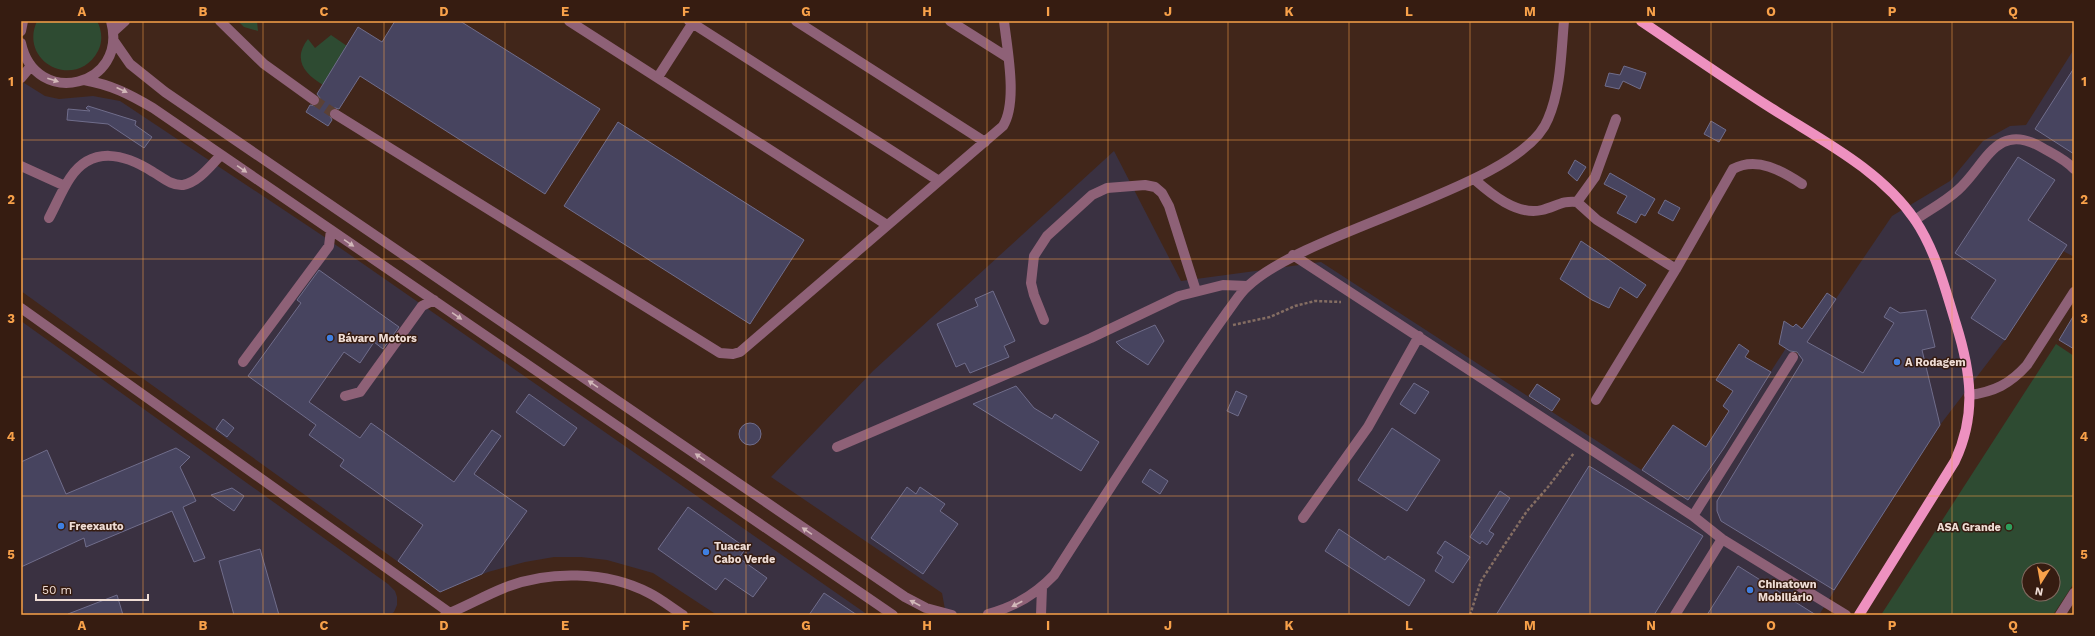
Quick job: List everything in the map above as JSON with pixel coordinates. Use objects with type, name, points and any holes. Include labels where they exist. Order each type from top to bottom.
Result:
[{"type":"main road","points":[[1641,21],[1867,170],[1900,202],[1915,220],[1935,259],[1960,336],[1969,380],[1970,409],[1966,435],[1955,461],[1859,615]]},
{"type":"street","points":[[21,31],[23,21]]},
{"type":"street","points":[[111,21],[114,36],[130,64],[165,92],[905,597],[926,608],[952,615]]},
{"type":"street","points":[[21,43],[23,53],[31,66],[42,76],[55,82],[70,83],[84,80],[96,73],[106,63],[112,51],[114,36],[125,21]]},
{"type":"street","points":[[220,21],[264,64],[314,100]]},
{"type":"street","points":[[570,21],[887,225]]},
{"type":"street","points":[[796,21],[985,142]]},
{"type":"street","points":[[950,21],[1008,57]]},
{"type":"street","points":[[335,114],[720,353],[732,354],[740,352],[1004,126],[1010,113],[1011,97],[1004,21]]},
{"type":"street","points":[[985,614],[1018,604],[1042,587],[1054,575],[1205,342],[1247,286],[1293,255],[1474,179],[1511,159],[1534,139],[1548,121],[1559,76],[1564,21]]},
{"type":"street","points":[[658,77],[692,22],[939,181]]},
{"type":"street","points":[[21,78],[31,66]]},
{"type":"street","points":[[84,80],[107,84],[124,91],[154,108],[893,615]]},
{"type":"street","points":[[1577,202],[1595,177],[1616,119]]},
{"type":"street","points":[[1915,220],[1957,191],[1991,151],[2008,140],[2028,140],[2068,162],[2074,169]]},
{"type":"street","points":[[49,218],[73,173],[84,164],[96,158],[109,155],[123,156],[136,161],[167,181],[182,185],[196,180],[221,155]]},
{"type":"street","points":[[1596,400],[1676,269],[1733,169],[1749,164],[1768,166],[1782,172],[1802,184]]},
{"type":"street","points":[[21,166],[66,186]]},
{"type":"street","points":[[1474,179],[1494,195],[1517,208],[1526,210],[1543,210],[1568,201],[1577,202],[1597,220],[1676,269]]},
{"type":"street","points":[[1044,320],[1031,283],[1034,256],[1047,236],[1092,195],[1107,188],[1144,185],[1155,187],[1162,193],[1169,206],[1196,291]]},
{"type":"street","points":[[243,362],[329,246],[331,230]]},
{"type":"street","points":[[1293,255],[1694,516],[1722,539],[1846,615]]},
{"type":"street","points":[[837,447],[1091,338],[1179,296],[1222,285],[1247,286]]},
{"type":"street","points":[[1969,395],[1996,390],[2018,375],[2027,365],[2074,292]]},
{"type":"street","points":[[345,396],[360,392],[422,306],[434,300]]},
{"type":"street","points":[[21,308],[448,614],[505,588],[529,580],[556,576],[580,576],[627,584],[649,593],[683,615]]},
{"type":"street","points":[[1303,518],[1368,427],[1419,336]]},
{"type":"street","points":[[1694,516],[1793,357]]},
{"type":"street","points":[[1676,615],[1722,539]]},
{"type":"street","points":[[1041,615],[1042,587]]},
{"type":"street","points":[[2060,615],[2074,593]]},
{"type":"street","points":[[985,614],[999,615]]},
{"type":"path","points":[[1227,328],[1270,317],[1295,306],[1315,301],[1365,301]]},
{"type":"path","points":[[1470,615],[1481,581],[1527,511],[1563,469],[1581,442]]},
{"type":"shaded area","points":[[2074,49],[2074,257],[2063,251],[2005,340],[1940,425],[1819,615],[946,615],[942,593],[771,477],[873,371],[1114,151],[1181,281],[1321,262],[1688,500],[1786,348],[1797,356],[1892,216],[1950,181],[1983,141],[2010,126],[2026,125]]},
{"type":"shaded area","points":[[21,81],[45,96],[59,99],[93,96],[120,101],[323,236],[868,615],[717,615],[653,573],[607,560],[581,557],[554,557],[525,562],[488,572],[440,592],[21,291]]},
{"type":"shaded area","points":[[21,321],[388,584],[395,591],[397,597],[397,605],[394,612],[390,615],[25,615],[21,602]]},
{"type":"green space","points":[[37,21],[97,21],[100,28],[101,44],[98,51],[89,63],[77,69],[64,70],[52,67],[42,59],[36,49],[33,36]]},
{"type":"green space","points":[[238,21],[257,21],[258,31],[244,27]]},
{"type":"green space","points":[[331,35],[347,46],[337,61],[360,76],[323,85],[306,71],[301,60],[301,54],[308,39],[315,48]]},
{"type":"green space","name":"ASA Grande","points":[[2056,344],[2074,356],[2074,583],[2053,615],[1881,615]]},
{"type":"building","points":[[395,21],[460,21],[600,109],[545,194],[360,76],[339,109],[335,108],[330,110],[329,114],[332,120],[328,126],[306,112],[310,105],[316,106],[319,103],[320,98],[317,94],[358,27],[382,42]]},
{"type":"building","points":[[1624,66],[1646,73],[1640,89],[1623,81],[1619,89],[1605,86],[1609,73],[1620,75]]},
{"type":"building","points":[[2074,68],[2074,154],[2035,129]]},
{"type":"building","points":[[88,106],[136,121],[135,125],[152,137],[144,148],[108,124],[67,120],[68,109],[90,111],[86,108]]},
{"type":"building","points":[[1711,121],[1726,130],[1719,142],[1704,134]]},
{"type":"building","points":[[618,122],[804,240],[750,324],[564,206]]},
{"type":"building","points":[[2018,157],[2055,180],[2028,220],[2067,245],[2005,340],[1971,318],[1996,280],[1955,253]]},
{"type":"building","points":[[1575,160],[1586,167],[1577,181],[1568,173]]},
{"type":"building","points":[[1610,173],[1655,199],[1645,216],[1641,214],[1636,223],[1617,213],[1627,196],[1604,184]]},
{"type":"building","points":[[1665,200],[1680,208],[1673,221],[1658,213]]},
{"type":"building","points":[[1581,241],[1646,285],[1637,298],[1620,287],[1609,308],[1592,300],[1560,279]]},
{"type":"building","points":[[319,270],[399,327],[383,349],[374,342],[360,363],[344,352],[309,402],[360,438],[371,423],[454,482],[492,430],[501,436],[474,474],[527,511],[482,574],[440,592],[398,561],[423,525],[340,466],[344,460],[309,435],[316,425],[248,376],[301,303],[297,300]]},
{"type":"building","points":[[993,291],[1015,341],[1004,346],[1009,357],[970,373],[965,363],[956,367],[937,324],[978,306],[975,299]]},
{"type":"building","points":[[1827,293],[1836,299],[1807,342],[1863,373],[1894,323],[1884,317],[1890,307],[1900,313],[1926,310],[1935,347],[1922,350],[1940,425],[1834,590],[1721,521],[1717,511],[1717,501],[1803,360],[1797,352],[1790,351],[1779,344],[1784,321],[1793,327],[1796,324],[1802,329]]},
{"type":"building","points":[[2074,315],[2074,349],[2059,340]]},
{"type":"building","points":[[1155,325],[1164,341],[1148,365],[1122,348],[1116,342]]},
{"type":"building","points":[[1739,344],[1749,351],[1745,357],[1771,372],[1724,448],[1688,500],[1642,470],[1673,425],[1706,447],[1729,411],[1723,406],[1733,391],[1716,380]]},
{"type":"building","points":[[1414,383],[1429,392],[1415,414],[1400,404]]},
{"type":"building","points":[[1537,384],[1560,399],[1552,411],[1529,396]]},
{"type":"building","points":[[1016,386],[1034,408],[1052,419],[1055,414],[1099,442],[1081,471],[973,404]]},
{"type":"building","points":[[1236,391],[1247,396],[1238,416],[1227,411]]},
{"type":"building","points":[[529,394],[577,428],[564,446],[516,412]]},
{"type":"building","points":[[223,419],[234,428],[227,437],[216,429]]},
{"type":"building","points":[[750,423],[754,424],[760,430],[760,438],[754,444],[750,445],[746,444],[740,438],[739,434],[740,430],[746,424]]},
{"type":"building","points":[[1392,428],[1440,460],[1407,511],[1358,480]]},
{"type":"building","points":[[176,448],[190,457],[180,467],[196,501],[183,507],[205,558],[194,562],[172,511],[86,547],[84,538],[21,567],[21,462],[47,450],[66,494]]},
{"type":"building","points":[[1589,466],[1703,536],[1654,615],[1496,615]]},
{"type":"building","points":[[1150,469],[1168,481],[1160,494],[1142,482]]},
{"type":"building","points":[[907,487],[916,494],[920,487],[945,504],[940,511],[958,524],[923,574],[871,538]]},
{"type":"building","points":[[232,488],[244,496],[234,511],[211,495]]},
{"type":"building","points":[[1500,491],[1510,498],[1489,531],[1494,534],[1487,545],[1482,541],[1480,544],[1470,537]]},
{"type":"building","points":[[688,507],[746,548],[739,558],[767,578],[753,597],[725,578],[716,590],[658,549]]},
{"type":"building","points":[[1339,529],[1385,560],[1388,556],[1425,580],[1409,606],[1325,551]]},
{"type":"building","points":[[1445,541],[1470,557],[1453,583],[1435,571],[1443,557],[1437,553]]},
{"type":"building","points":[[260,549],[279,615],[234,615],[219,561]]},
{"type":"building","name":"Chinatown Mobiliário","points":[[1738,566],[1816,615],[1707,615]]},
{"type":"building","points":[[824,593],[857,615],[809,615]]},
{"type":"building","points":[[117,595],[123,615],[68,615],[68,614]]},
{"type":"tunnel","points":[[314,100],[335,114]]},
{"type":"place","name":"Bávaro Motors","points":[[330,338]]},
{"type":"place","name":"A Rodagem","points":[[1897,362]]},
{"type":"place","name":"Freexauto","points":[[61,526]]},
{"type":"place","name":"ASA Grande","points":[[2009,527]]},
{"type":"place","name":"Tuacar Cabo Verde","points":[[706,552]]},
{"type":"place","name":"Chinatown Mobiliário","points":[[1750,590]]}]
